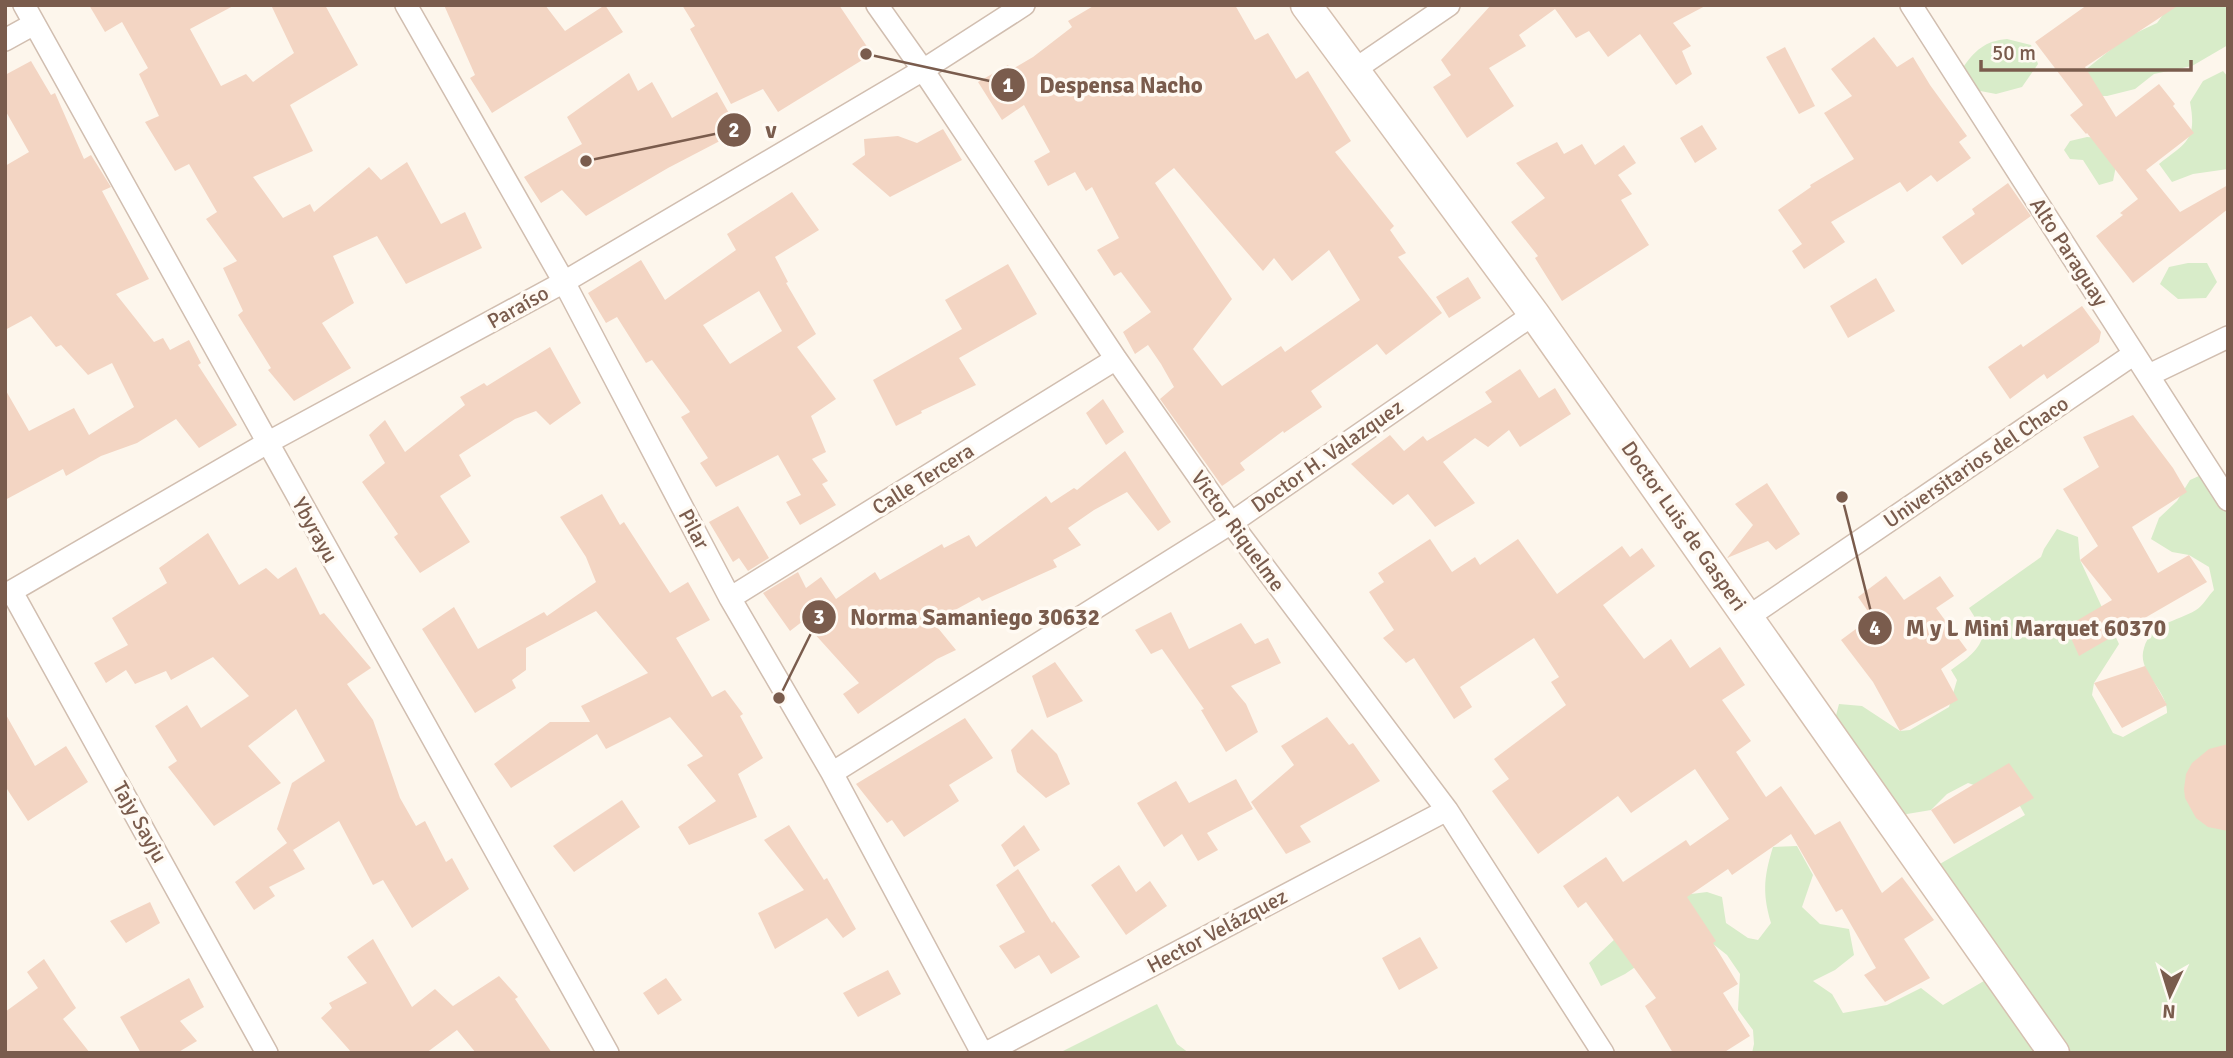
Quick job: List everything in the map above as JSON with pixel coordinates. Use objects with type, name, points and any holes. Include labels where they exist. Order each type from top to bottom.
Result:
[{"type":"street","name":"Pilar","points":[[406,5],[564,282],[730,598],[832,772],[984,1053]]},
{"type":"street","name":"Victor Riquelme","points":[[877,5],[1116,359],[1231,523],[1447,810],[1603,1053]]},
{"type":"street","name":"Paraíso","points":[[8,593],[267,443],[564,282],[923,70],[1024,5]]},
{"type":"street","name":"Doctor Luis de Gasperi","points":[[1306,5],[1534,314],[2054,1053]]},
{"type":"street","points":[[1354,70],[1449,5]]},
{"type":"street","name":"Alto Paraguay","points":[[1911,5],[2228,500]]},
{"type":"street","points":[[5,40],[29,15]]},
{"type":"street","name":"Ybyrayu","points":[[29,15],[608,1053]]},
{"type":"street","name":"Doctor H. Valazquez","points":[[832,772],[1231,523],[1534,314]]},
{"type":"street","points":[[2149,376],[2228,337]]},
{"type":"street","name":"Universitarios del Chaco","points":[[1748,617],[2134,354]]},
{"type":"street","name":"Calle Tercera","points":[[730,598],[1116,359]]},
{"type":"street","name":"Tajy Sayju","points":[[8,593],[267,1053]]},
{"type":"street","name":"Hector Velázquez","points":[[984,1053],[1447,810]]},
{"type":"green space","points":[[2170,5],[2223,5],[2228,9],[2228,45],[2192,66],[2154,74],[2135,89],[2107,96],[2080,96],[2084,71],[2125,38],[2157,23]]},
{"type":"green space","points":[[2007,39],[2031,45],[2038,64],[2022,87],[1996,94],[1970,89],[1962,69],[1967,62],[1987,44]]},
{"type":"green space","points":[[2223,71],[2228,77],[2228,169],[2193,174],[2172,182],[2159,164],[2188,139],[2192,125],[2190,102],[2203,81]]},
{"type":"green space","points":[[2087,137],[2100,138],[2117,161],[2113,181],[2099,185],[2083,160],[2070,159],[2064,150],[2070,141]]},
{"type":"green space","points":[[2207,263],[2217,282],[2206,298],[2178,299],[2160,284],[2169,267]]},
{"type":"green space","points":[[2210,471],[2228,486],[2228,1053],[2062,1053],[1938,865],[2025,815],[2016,799],[1968,783],[1947,794],[1931,810],[1907,814],[1900,819],[1833,727],[1839,704],[1862,706],[1900,731],[1910,730],[1949,707],[1957,680],[1951,670],[1976,649],[1984,632],[1969,608],[2041,557],[2057,529],[2078,537],[2080,560],[2119,644],[2094,683],[2092,695],[2113,733],[2123,737],[2167,713],[2163,697],[2144,665],[2147,640],[2158,628],[2196,610],[2214,590],[2209,567],[2189,555],[2172,552],[2151,539],[2159,518],[2177,501],[2190,480]]},
{"type":"green space","points":[[1797,846],[1813,875],[1802,907],[1820,924],[1849,929],[1854,955],[1835,970],[1813,981],[1832,994],[1843,1013],[1887,1005],[1921,988],[1943,1005],[1989,978],[2042,1053],[1752,1053],[1753,1030],[1738,1010],[1740,974],[1727,955],[1708,940],[1650,957],[1601,986],[1589,963],[1629,926],[1683,895],[1707,892],[1722,897],[1726,923],[1748,938],[1758,940],[1771,923],[1765,885],[1773,847]]},
{"type":"green space","points":[[1157,1004],[1177,1044],[1189,1053],[1059,1053]]},
{"type":"building","points":[[89,5],[235,5],[190,29],[221,86],[246,74],[253,82],[294,53],[271,5],[325,5],[358,65],[290,105],[313,151],[253,177],[283,218],[310,204],[314,212],[369,167],[381,180],[407,162],[441,224],[465,212],[482,248],[406,284],[377,236],[333,256],[354,303],[322,323],[351,368],[294,401],[268,370],[271,368],[238,315],[243,311],[223,268],[237,261],[206,219],[217,212],[189,164],[175,171],[145,122],[159,116],[139,74],[148,68],[122,22],[105,32]]},
{"type":"building","points":[[444,5],[545,5],[565,31],[605,5],[623,32],[492,113],[470,78],[475,75]]},
{"type":"building","points":[[682,5],[839,5],[872,54],[778,112],[763,89],[731,104],[690,29],[695,26]]},
{"type":"building","points":[[1095,5],[1235,5],[1255,40],[1268,33],[1296,79],[1308,71],[1351,141],[1335,152],[1394,226],[1390,230],[1406,253],[1398,257],[1442,313],[1386,355],[1377,344],[1311,391],[1322,407],[1284,433],[1283,431],[1240,463],[1245,470],[1222,486],[1160,399],[1174,387],[1161,364],[1148,345],[1135,354],[1123,332],[1151,312],[1121,272],[1114,276],[1097,250],[1119,238],[1092,187],[1086,191],[1075,172],[1048,186],[1034,161],[1050,152],[1024,105],[1002,120],[978,82],[1008,65],[1011,70],[1033,57],[1072,27],[1068,21]],"holes":[[[1174,168],[1263,271],[1274,258],[1292,281],[1329,250],[1360,300],[1285,352],[1281,346],[1222,386],[1193,349],[1232,299],[1155,183]]]},
{"type":"building","points":[[1491,5],[1707,5],[1673,23],[1691,46],[1682,51],[1692,74],[1676,85],[1640,34],[1608,57],[1589,31],[1576,38],[1555,9],[1519,35],[1526,46],[1489,68],[1514,106],[1467,138],[1433,87],[1451,75],[1441,60]]},
{"type":"building","points":[[2087,5],[2179,5],[2085,67],[2116,117],[2159,84],[2194,133],[2146,170],[2180,212],[2228,185],[2228,209],[2133,283],[2096,236],[2138,199],[2070,115],[2083,105],[2035,42]]},
{"type":"building","points":[[1874,37],[1897,67],[1913,57],[1967,136],[1959,142],[1971,158],[1937,182],[1931,175],[1907,192],[1900,182],[1831,222],[1845,242],[1804,269],[1792,251],[1802,244],[1778,210],[1811,187],[1810,185],[1854,159],[1824,113],[1852,96],[1831,69]]},
{"type":"building","points":[[1785,47],[1815,106],[1799,114],[1766,57]]},
{"type":"building","points":[[31,61],[51,95],[55,93],[84,159],[91,155],[111,187],[102,191],[149,279],[116,294],[154,342],[163,338],[170,350],[189,340],[201,363],[198,365],[237,425],[199,448],[176,419],[137,443],[101,456],[66,476],[63,469],[5,500],[5,389],[29,431],[74,408],[89,435],[134,407],[112,363],[88,375],[61,345],[56,347],[31,316],[5,330],[5,166],[29,152],[5,110],[5,75]]},
{"type":"building","points":[[629,73],[638,91],[652,82],[672,118],[717,92],[739,131],[668,168],[586,216],[562,190],[541,203],[524,177],[582,144],[567,117]]},
{"type":"building","points":[[1702,125],[1717,149],[1695,163],[1680,138]]},
{"type":"building","points":[[943,129],[962,160],[890,197],[852,164],[865,155],[864,139],[898,136],[917,143]]},
{"type":"building","points":[[1557,142],[1564,154],[1582,144],[1595,165],[1624,145],[1636,163],[1618,175],[1632,194],[1621,200],[1649,245],[1562,301],[1535,258],[1538,256],[1511,222],[1545,198],[1516,163]]},
{"type":"building","points":[[2008,183],[2031,216],[1962,265],[1942,237],[1975,214],[1972,209]]},
{"type":"building","points":[[792,192],[819,230],[775,257],[788,282],[786,283],[816,334],[797,347],[836,399],[811,416],[826,452],[812,459],[828,481],[822,484],[836,505],[800,525],[786,502],[801,495],[778,455],[716,487],[700,463],[708,458],[681,417],[690,412],[652,360],[646,363],[617,317],[606,323],[588,293],[641,260],[665,300],[736,250],[727,234]],"holes":[[[759,291],[782,331],[730,364],[703,325]]]},
{"type":"building","points":[[1008,264],[1037,314],[959,358],[976,385],[896,426],[873,380],[962,329],[945,300]]},
{"type":"building","points":[[1468,277],[1481,298],[1449,318],[1436,297]]},
{"type":"building","points":[[1876,278],[1895,311],[1848,338],[1830,306]]},
{"type":"building","points":[[2082,306],[2101,332],[2099,342],[2047,379],[2044,374],[2010,399],[1988,367],[2021,344],[2023,347]]},
{"type":"building","points":[[550,347],[581,403],[550,425],[536,411],[515,419],[459,455],[471,476],[440,496],[470,542],[420,573],[394,537],[398,534],[362,482],[385,463],[369,435],[385,420],[405,452],[465,405],[460,397],[484,383],[487,386]]},
{"type":"building","points":[[1520,369],[1539,398],[1555,388],[1571,414],[1520,447],[1509,430],[1488,447],[1475,438],[1443,462],[1475,503],[1435,527],[1408,494],[1393,505],[1351,464],[1390,435],[1404,451],[1423,436],[1427,441],[1492,402],[1485,392]]},
{"type":"building","points":[[1103,399],[1124,432],[1106,445],[1086,413]]},
{"type":"building","points":[[2133,415],[2173,468],[2187,492],[2132,527],[2158,573],[2189,555],[2207,582],[2079,656],[2066,627],[2112,600],[2080,560],[2098,546],[2063,489],[2099,467],[2083,437]]},
{"type":"building","points":[[1125,451],[1171,522],[1158,531],[1127,492],[1094,510],[1068,528],[1081,545],[1053,560],[1057,567],[982,601],[979,597],[933,622],[956,650],[937,659],[858,714],[843,694],[859,683],[803,621],[790,631],[763,593],[798,572],[806,588],[821,577],[836,599],[875,572],[880,580],[942,544],[944,548],[969,535],[976,547],[1046,496],[1051,503],[1074,488],[1077,490]]},
{"type":"building","points":[[1767,483],[1800,534],[1776,550],[1768,541],[1727,558],[1753,525],[1735,504]]},
{"type":"building","points":[[602,494],[620,525],[624,522],[670,593],[688,582],[710,620],[676,638],[712,697],[725,690],[743,714],[740,716],[763,758],[738,774],[757,817],[689,845],[678,827],[716,801],[687,765],[703,756],[670,717],[606,749],[597,734],[511,788],[494,764],[550,722],[590,722],[581,706],[648,673],[596,611],[526,648],[526,670],[512,680],[516,688],[475,713],[422,629],[454,607],[478,649],[544,612],[547,616],[596,582],[586,557],[560,517]]},
{"type":"building","points":[[738,506],[769,558],[748,571],[739,558],[733,562],[709,522]]},
{"type":"building","points":[[208,533],[239,585],[266,568],[278,579],[296,567],[320,615],[324,613],[371,668],[347,684],[373,720],[400,798],[416,826],[425,821],[446,862],[452,858],[469,889],[412,928],[383,880],[373,885],[339,821],[293,850],[305,869],[269,887],[275,896],[254,910],[235,882],[287,843],[277,829],[292,783],[325,761],[296,709],[248,746],[281,783],[214,826],[168,767],[177,761],[155,726],[187,705],[201,728],[249,696],[213,657],[171,680],[166,671],[135,684],[126,670],[106,683],[94,663],[128,645],[112,618],[167,583],[159,568]]},
{"type":"building","points":[[1430,539],[1452,572],[1475,557],[1480,565],[1518,539],[1557,594],[1622,546],[1630,557],[1642,548],[1655,566],[1603,605],[1644,659],[1671,639],[1690,668],[1720,647],[1745,685],[1722,700],[1751,741],[1736,752],[1766,797],[1781,786],[1815,835],[1840,821],[1882,893],[1902,877],[1934,920],[1904,939],[1930,978],[1885,1002],[1864,975],[1876,968],[1842,909],[1836,912],[1791,834],[1732,875],[1728,869],[1687,897],[1716,941],[1713,943],[1738,984],[1723,993],[1750,1036],[1723,1053],[1673,1053],[1645,1006],[1656,998],[1586,902],[1578,908],[1563,886],[1606,857],[1623,882],[1686,840],[1690,846],[1729,819],[1695,769],[1631,813],[1618,796],[1538,854],[1492,791],[1509,779],[1494,759],[1566,705],[1551,682],[1559,677],[1534,638],[1460,687],[1472,707],[1454,719],[1414,658],[1406,663],[1383,638],[1394,630],[1369,592],[1384,582],[1378,573]]},
{"type":"building","points":[[1886,576],[1904,600],[1940,576],[1954,596],[1936,608],[1967,650],[1941,669],[1958,700],[1900,731],[1873,682],[1841,640],[1872,617],[1858,597]]},
{"type":"building","points":[[1171,612],[1189,649],[1241,623],[1255,644],[1268,638],[1281,663],[1231,686],[1246,704],[1258,732],[1226,752],[1201,710],[1204,709],[1162,649],[1151,654],[1135,630]]},
{"type":"building","points":[[1055,662],[1083,701],[1047,718],[1032,676]]},
{"type":"building","points":[[2145,666],[2167,705],[2122,728],[2094,683]]},
{"type":"building","points":[[5,713],[35,766],[66,746],[88,782],[28,821],[5,786]]},
{"type":"building","points":[[1327,717],[1349,745],[1353,743],[1380,781],[1300,826],[1311,842],[1286,854],[1251,802],[1294,765],[1281,746]]},
{"type":"building","points":[[965,718],[993,758],[949,785],[959,801],[904,837],[892,820],[887,823],[856,784]]},
{"type":"building","points":[[1032,729],[1057,754],[1070,784],[1046,798],[1017,772],[1011,750]]},
{"type":"building","points":[[2228,744],[2228,831],[2208,827],[2196,818],[2185,798],[2184,789],[2186,774],[2192,763],[2209,749]]},
{"type":"building","points":[[2009,763],[2034,798],[1954,844],[1931,810]]},
{"type":"building","points":[[1236,779],[1253,809],[1207,833],[1218,850],[1198,861],[1182,834],[1164,847],[1137,803],[1176,781],[1189,803]]},
{"type":"building","points":[[622,800],[640,827],[574,872],[553,846]]},
{"type":"building","points":[[789,825],[824,880],[827,878],[856,929],[843,938],[827,918],[775,949],[758,913],[804,890],[764,840]]},
{"type":"building","points":[[1024,825],[1040,850],[1014,867],[1001,845]]},
{"type":"building","points":[[1119,865],[1136,892],[1150,881],[1167,906],[1126,935],[1091,885]]},
{"type":"building","points":[[1018,869],[1052,923],[1054,921],[1080,957],[1051,974],[1039,955],[1015,969],[999,946],[1025,932],[996,885]]},
{"type":"building","points":[[150,902],[160,923],[126,943],[110,921]]},
{"type":"building","points":[[1420,937],[1438,968],[1399,990],[1382,958]]},
{"type":"building","points":[[373,939],[412,1007],[435,989],[453,1006],[499,976],[518,997],[515,999],[552,1053],[476,1053],[457,1030],[426,1053],[352,1053],[321,1018],[332,1008],[329,1003],[367,983],[347,957]]},
{"type":"building","points":[[44,959],[76,1008],[63,1019],[90,1053],[5,1053],[5,1012],[38,988],[27,972]]},
{"type":"building","points":[[888,970],[901,994],[858,1017],[843,993]]},
{"type":"building","points":[[189,978],[204,1007],[180,1021],[197,1041],[177,1053],[141,1053],[120,1017]]},
{"type":"building","points":[[666,978],[682,1000],[658,1015],[643,993]]},
{"type":"place","name":"Despensa Nacho","points":[[866,54]]},
{"type":"place","name":"v","points":[[586,161]]},
{"type":"place","name":"M y L Mini Marquet 60370","points":[[1842,497]]},
{"type":"place","name":"Norma Samaniego 30632","points":[[779,698]]}]
